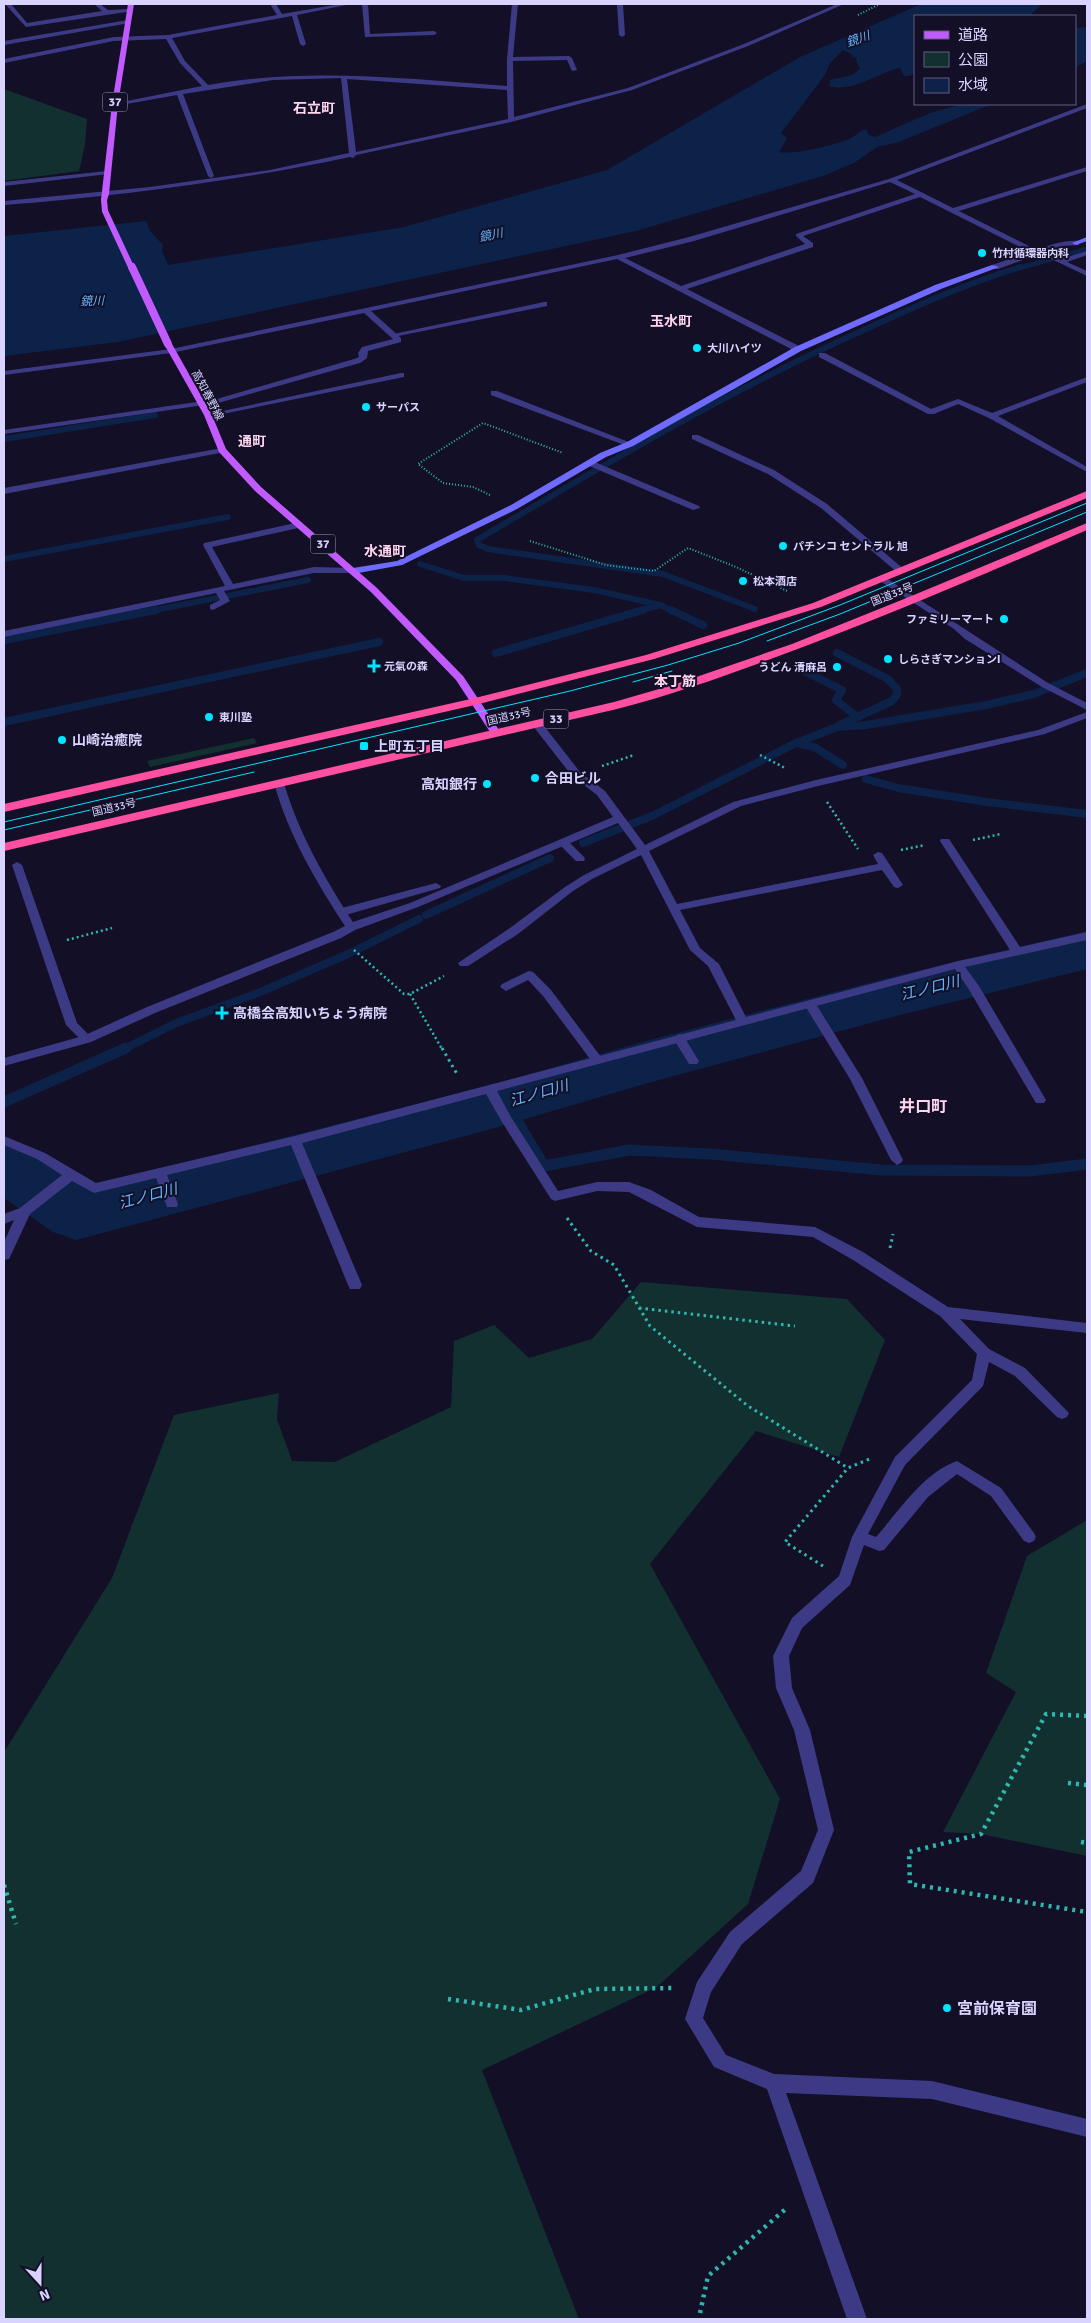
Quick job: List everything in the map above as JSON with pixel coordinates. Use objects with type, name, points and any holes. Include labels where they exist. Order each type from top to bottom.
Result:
[{"type":"highway","name":"国道33号","points":[[4,808],[475,701],[650,657],[817,605],[1087,494]]},
{"type":"highway","name":"国道33号","points":[[4,847],[536,724],[684,686],[734,670],[915,600],[1087,526]]},
{"type":"main road","name":"高知春野線","points":[[131,4],[115,104],[107,173],[105,211],[169,348],[208,415],[222,450],[258,489],[353,571],[460,678],[496,733]]},
{"type":"street","points":[[8,4],[26,25],[107,12],[130,11]]},
{"type":"street","points":[[96,4],[107,12]]},
{"type":"street","points":[[274,4],[280,15]]},
{"type":"street","points":[[4,61],[126,38],[168,37],[294,13],[313,7],[348,4]]},
{"type":"street","points":[[365,4],[368,36],[434,33]]},
{"type":"street","points":[[511,120],[510,59],[515,4]]},
{"type":"street","points":[[620,4],[622,35]]},
{"type":"street","points":[[4,203],[105,197],[270,172],[353,156],[511,120],[630,89],[746,45],[841,4]]},
{"type":"street","points":[[294,13],[304,44]]},
{"type":"street","points":[[4,43],[128,22]]},
{"type":"street","points":[[168,37],[182,62],[205,86]]},
{"type":"street","points":[[510,59],[569,58],[574,70]]},
{"type":"street","points":[[115,104],[180,94],[205,86],[274,78],[344,77],[510,88]]},
{"type":"street","points":[[344,77],[353,156]]},
{"type":"street","points":[[180,94],[211,176]]},
{"type":"street","points":[[4,373],[169,348],[367,311],[618,257],[700,236],[891,180],[1087,106]]},
{"type":"street","points":[[951,210],[1087,169]]},
{"type":"street","points":[[150,190],[158,184],[247,170],[270,172]]},
{"type":"street","points":[[4,184],[107,173]]},
{"type":"street","points":[[891,180],[1036,252]]},
{"type":"street","points":[[680,288],[810,245],[798,235],[920,195]]},
{"type":"street","points":[[1053,258],[1076,243],[1087,239]]},
{"type":"street","points":[[4,634],[314,570],[353,571],[399,563],[514,507],[590,463],[630,444],[798,349],[938,287],[1002,263],[1061,244],[1076,243]]},
{"type":"street","points":[[995,267],[1012,266],[1087,253]]},
{"type":"street","points":[[618,257],[798,349]]},
{"type":"street","points":[[1053,258],[1087,274]]},
{"type":"street","points":[[393,335],[544,304]]},
{"type":"street","points":[[4,432],[201,404],[357,361],[363,358],[362,353],[365,349],[398,340],[367,311]]},
{"type":"street","points":[[822,355],[931,412],[958,401],[992,416],[1087,470]]},
{"type":"street","points":[[208,415],[401,375]]},
{"type":"street","points":[[992,416],[1087,379]]},
{"type":"street","points":[[494,393],[630,444]]},
{"type":"street","points":[[695,437],[771,472],[824,506],[901,571]]},
{"type":"street","points":[[4,491],[222,450]]},
{"type":"street","points":[[1077,464],[1087,460]]},
{"type":"street","points":[[590,463],[696,508]]},
{"type":"street","points":[[230,586],[207,545],[300,526]]},
{"type":"street","points":[[883,579],[957,627],[968,637],[1045,685],[1087,707]]},
{"type":"street","points":[[213,607],[225,601],[218,589]]},
{"type":"street","points":[[464,963],[514,931],[569,889],[588,877],[737,804],[816,783],[1041,732],[1087,715]]},
{"type":"street","points":[[536,724],[576,774],[600,793],[644,850],[696,950],[713,964],[742,1022]]},
{"type":"street","points":[[279,782],[286,808],[326,889],[351,927]]},
{"type":"street","points":[[4,1062],[88,1039],[150,1010],[330,938],[351,927],[414,905],[563,842],[621,820]]},
{"type":"street","points":[[945,841],[1017,950]]},
{"type":"street","points":[[563,842],[580,859]]},
{"type":"street","points":[[878,855],[898,885]]},
{"type":"street","points":[[17,865],[72,1025],[88,1039]]},
{"type":"street","points":[[674,908],[885,866]]},
{"type":"street","points":[[342,912],[436,886]]},
{"type":"street","points":[[4,1140],[41,1156],[67,1178],[94,1188],[162,1177],[297,1144],[469,1094],[492,1093],[597,1060],[682,1042],[742,1022],[960,968],[1017,950],[1087,936]]},
{"type":"street","points":[[960,968],[973,986],[1040,1100]]},
{"type":"street","points":[[506,987],[529,975],[547,993],[597,1060]]},
{"type":"street","points":[[810,1004],[856,1078],[897,1160]]},
{"type":"street","points":[[682,1042],[693,1061]]},
{"type":"street","points":[[492,1093],[506,1119],[556,1196],[605,1185],[623,1186],[639,1190],[682,1216],[696,1222],[815,1232],[858,1256],[945,1312],[984,1353],[1020,1372],[1062,1413]]},
{"type":"street","points":[[297,1144],[355,1285]]},
{"type":"street","points":[[162,1177],[172,1204]]},
{"type":"street","points":[[4,1219],[24,1211],[67,1178]]},
{"type":"street","points":[[4,1255],[24,1211]]},
{"type":"street","points":[[945,1312],[1087,1328]]},
{"type":"street","points":[[984,1353],[978,1382],[900,1461],[860,1537],[845,1580],[797,1623],[782,1656],[784,1688],[802,1730],[826,1830],[807,1877],[736,1938],[703,1988],[694,2019],[720,2061],[774,2083],[932,2090],[1087,2128]]},
{"type":"street","points":[[860,1537],[879,1545],[921,1493],[938,1478],[957,1467],[996,1492],[1029,1537]]},
{"type":"street","points":[[774,2083],[858,2319]]},
{"type":"path","points":[[514,507],[473,487],[443,483],[418,464],[483,423],[590,463]]},
{"type":"path","points":[[530,541],[606,565],[654,570],[688,548],[736,567],[817,605]]},
{"type":"path","points":[[760,755],[773,762]]},
{"type":"path","points":[[816,783],[860,852]]},
{"type":"path","points":[[44,946],[112,928]]},
{"type":"path","points":[[360,956],[404,994],[410,994],[464,963]]},
{"type":"path","points":[[410,994],[469,1094]]},
{"type":"path","points":[[556,1196],[568,1222],[592,1251],[614,1265],[650,1326],[748,1406],[848,1468]]},
{"type":"path","points":[[639,1308],[795,1326]]},
{"type":"path","points":[[845,1580],[785,1542],[848,1468],[875,1457]]},
{"type":"path","points":[[1087,1716],[1046,1714],[980,1834],[909,1852],[910,1884],[1087,1912]]},
{"type":"path","points":[[1068,1783],[1087,1785]]},
{"type":"path","points":[[1081,1842],[1087,1842]]},
{"type":"path","points":[[4,1885],[16,1924]]},
{"type":"path","points":[[448,1999],[521,2010],[595,1989],[703,1988]]},
{"type":"path","points":[[700,2314],[708,2276],[810,2188]]},
{"type":"green space","points":[[4,89],[87,119],[85,145],[79,171],[4,181]]},
{"type":"green space","points":[[254,738],[257,743],[150,767],[147,761]]},
{"type":"green space","points":[[641,1282],[847,1299],[885,1340],[839,1457],[756,1431],[650,1564],[780,1799],[748,1904],[657,1987],[482,2070],[579,2319],[4,2319],[4,1752],[112,1578],[174,1415],[279,1393],[277,1419],[292,1461],[335,1462],[451,1407],[454,1341],[494,1325],[529,1358],[592,1339]]},
{"type":"green space","points":[[1087,1520],[1087,1856],[981,1834],[943,1832],[1016,1692],[986,1673],[1027,1556]]},
{"type":"water","name":"鏡川","points":[[921,4],[1043,4],[1030,15],[914,15],[914,74],[909,76],[904,76],[900,68],[856,85],[847,87],[829,86],[830,80],[852,75],[860,69],[856,60],[857,57],[851,58],[853,55],[843,50],[830,63],[825,75],[781,133],[787,138],[779,152],[804,151],[824,147],[849,139],[866,129],[869,135],[875,137],[930,113],[958,105],[990,105],[896,143],[877,147],[854,163],[823,176],[636,231],[118,342],[4,356],[4,236],[146,221],[150,231],[163,245],[162,251],[168,265],[404,227],[607,170],[800,57]]},
{"type":"water","points":[[1087,27],[1087,61],[1076,67],[1076,28]]},
{"type":"waterway","points":[[1016,269],[1087,249]]},
{"type":"waterway","points":[[755,609],[663,574],[488,549],[479,545],[477,540],[668,429],[766,377],[923,303],[981,280],[1021,267]]},
{"type":"waterway","points":[[4,439],[155,415]]},
{"type":"waterway","points":[[4,559],[228,517]]},
{"type":"waterway","points":[[420,564],[464,578],[505,578],[594,590],[660,605]]},
{"type":"waterway","points":[[150,611],[308,580]]},
{"type":"waterway","points":[[639,611],[660,605]]},
{"type":"waterway","points":[[660,605],[673,611]]},
{"type":"waterway","points":[[4,640],[156,610]]},
{"type":"waterway","points":[[496,653],[643,610]]},
{"type":"waterway","points":[[671,610],[703,625]]},
{"type":"waterway","points":[[4,722],[379,642]]},
{"type":"waterway","points":[[837,653],[888,679],[897,689],[897,695],[892,701],[840,725]]},
{"type":"waterway","points":[[800,669],[842,690],[836,700],[856,716]]},
{"type":"waterway","points":[[583,843],[652,816],[796,743],[837,727],[866,725],[986,705],[1034,694],[1087,673]]},
{"type":"waterway","points":[[797,743],[814,747],[843,765]]},
{"type":"waterway","points":[[866,779],[898,788],[987,802],[1087,814]]},
{"type":"waterway","points":[[426,915],[550,858]]},
{"type":"waterway","points":[[126,1048],[176,1023],[258,993],[348,954],[419,919]]},
{"type":"waterway","name":"江ノ口川","points":[[4,1166],[76,1215],[484,1109],[642,1063],[896,996],[1087,950]]},
{"type":"waterway","points":[[4,1102],[126,1048]]},
{"type":"waterway","points":[[506,1102],[544,1166],[629,1150],[710,1154],[882,1170],[1030,1171],[1087,1164]]},
{"type":"tram line","points":[[4,822],[570,691],[668,665],[739,643],[840,605],[1087,503]]},
{"type":"tram line","points":[[767,641],[840,614],[1087,512]]},
{"type":"tram line","points":[[633,682],[672,671]]},
{"type":"tram line","points":[[4,830],[254,772]]},
{"type":"place","name":"竹村循環器内科","points":[[982,253]]},
{"type":"place","name":"大川ハイツ","points":[[697,348]]},
{"type":"place","name":"サーパス","points":[[366,407]]},
{"type":"place","name":"パチンコ セントラル 旭","points":[[783,546]]},
{"type":"place","name":"松本酒店","points":[[743,581]]},
{"type":"place","name":"ファミリーマート","points":[[1004,619]]},
{"type":"place","name":"しらさぎマンションI","points":[[888,659]]},
{"type":"place","name":"元氣の森","points":[[374,666]]},
{"type":"place","name":"うどん 清麻呂","points":[[837,667]]},
{"type":"place","name":"東川塾","points":[[209,717]]},
{"type":"place","name":"山崎治癒院","points":[[62,740]]},
{"type":"place","name":"上町五丁目","points":[[364,746]]},
{"type":"place","name":"合田ビル","points":[[535,778]]},
{"type":"place","name":"高知銀行","points":[[487,784]]},
{"type":"place","name":"高橋会高知いちょう病院","points":[[222,1013]]},
{"type":"place","name":"宮前保育園","points":[[947,2008]]},
{"type":"district","name":"石立町","points":[[314,108]]},
{"type":"district","name":"玉水町","points":[[671,321]]},
{"type":"district","name":"通町","points":[[252,441]]},
{"type":"district","name":"水通町","points":[[385,551]]},
{"type":"district","name":"本丁筋","points":[[675,681]]},
{"type":"district","name":"井口町","points":[[923,1106]]}]
